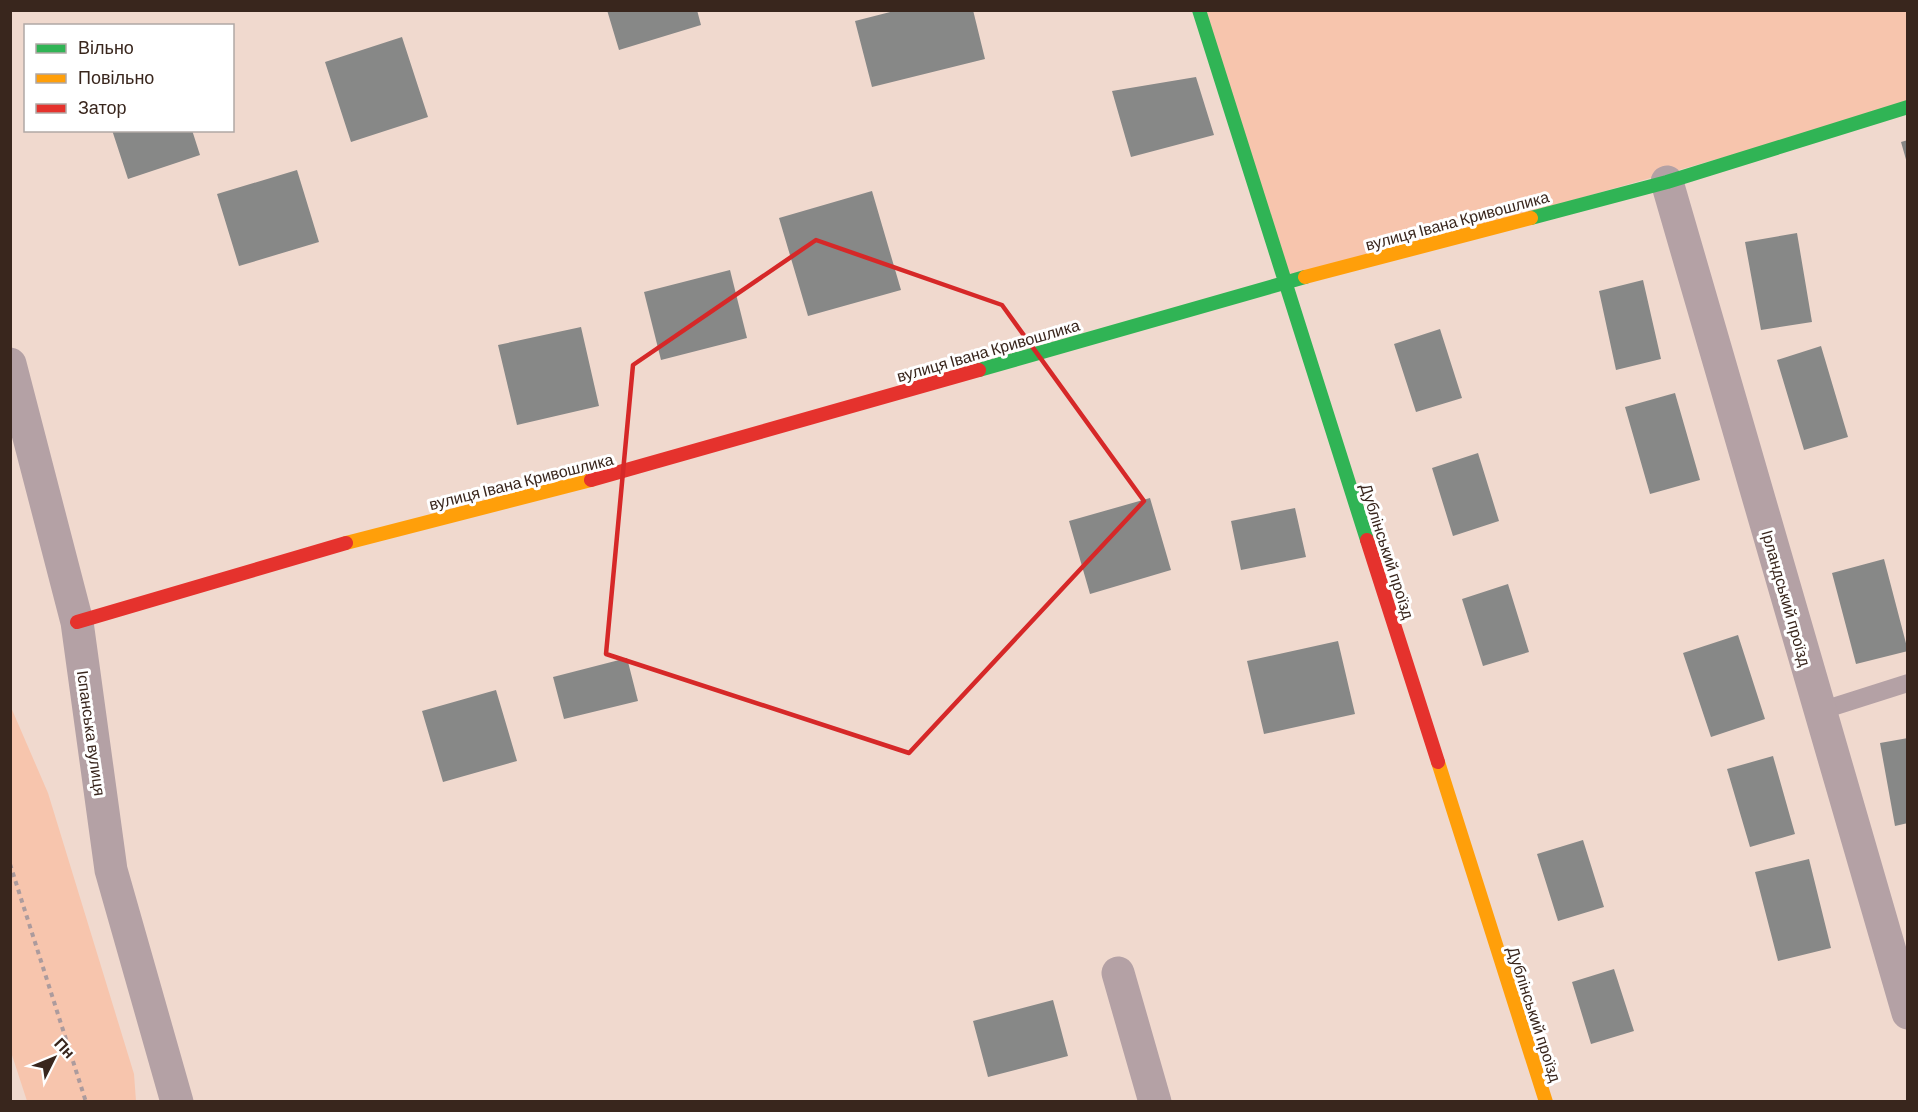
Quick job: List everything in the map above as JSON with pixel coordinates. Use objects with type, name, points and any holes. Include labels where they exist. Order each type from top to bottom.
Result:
[{"type":"street","name":"Дублінський проїзд","points":[[1199,10],[1546,1101]]},
{"type":"street","name":"вулиця Івана Кривошлика","points":[[77,622],[304,554],[643,467],[1285,282],[1667,182],[1908,107]]},
{"type":"street","name":"Ірландський проїзд","points":[[1667,182],[1908,1013]]},
{"type":"street","name":"Іспанська вулиця","points":[[10,364],[77,622],[111,870],[177,1101]]},
{"type":"street","points":[[1118,973],[1155,1101]]},
{"type":"lane","points":[[1820,711],[1908,683]]},
{"type":"path","points":[[10,864],[86,1101]]},
{"type":"highlighted area","points":[[816,240],[1002,305],[1144,501],[909,753],[606,654],[633,365]]},
{"type":"shaded area","points":[[1199,11],[1907,11],[1907,105],[1285,282]]},
{"type":"shaded area","points":[[10,705],[48,793],[134,1074],[136,1101],[27,1101],[10,1049]]},
{"type":"building","points":[[607,10],[697,10],[701,25],[619,50]]},
{"type":"building","points":[[898,10],[973,10],[985,59],[872,87],[855,21]]},
{"type":"building","points":[[402,37],[428,117],[351,142],[325,62]]},
{"type":"building","points":[[1196,77],[1214,135],[1131,157],[1112,91]]},
{"type":"building","points":[[113,132],[193,132],[200,155],[128,179]]},
{"type":"building","points":[[1908,140],[1908,163],[1907,163],[1901,142]]},
{"type":"building","points":[[297,170],[319,242],[239,266],[217,194]]},
{"type":"building","points":[[872,191],[901,290],[808,316],[779,218]]},
{"type":"building","points":[[1797,233],[1812,322],[1761,330],[1745,242]]},
{"type":"building","points":[[730,270],[747,338],[661,360],[644,292]]},
{"type":"building","points":[[1643,280],[1661,359],[1616,370],[1599,291]]},
{"type":"building","points":[[581,327],[599,406],[517,425],[498,345]]},
{"type":"building","points":[[1440,329],[1462,398],[1416,412],[1394,344]]},
{"type":"building","points":[[1821,346],[1848,437],[1804,450],[1777,360]]},
{"type":"building","points":[[1675,393],[1700,480],[1650,494],[1625,407]]},
{"type":"building","points":[[1478,453],[1499,521],[1453,536],[1432,468]]},
{"type":"building","points":[[1150,498],[1171,570],[1090,594],[1069,521]]},
{"type":"building","points":[[1295,508],[1306,557],[1241,570],[1231,521]]},
{"type":"building","points":[[1884,559],[1908,651],[1856,664],[1832,573]]},
{"type":"building","points":[[1508,584],[1529,652],[1483,666],[1462,599]]},
{"type":"building","points":[[1738,635],[1765,719],[1711,737],[1683,653]]},
{"type":"building","points":[[1338,641],[1355,714],[1264,734],[1247,661]]},
{"type":"building","points":[[627,658],[638,701],[564,719],[553,677]]},
{"type":"building","points":[[496,690],[517,761],[443,782],[422,711]]},
{"type":"building","points":[[1908,738],[1908,823],[1895,826],[1880,743]]},
{"type":"building","points":[[1773,756],[1795,834],[1750,847],[1727,769]]},
{"type":"building","points":[[1583,840],[1604,907],[1558,921],[1537,854]]},
{"type":"building","points":[[1809,859],[1831,948],[1778,961],[1755,872]]},
{"type":"building","points":[[1614,969],[1634,1031],[1591,1044],[1572,982]]},
{"type":"building","points":[[1053,1000],[1068,1056],[988,1077],[973,1021]]},
{"type":"traffic: fast","points":[[1199,10],[1367,540]]},
{"type":"traffic: fast","points":[[1531,218],[1667,182],[1908,107]]},
{"type":"traffic: fast","points":[[979,370],[1305,277]]},
{"type":"traffic: slow","points":[[1305,277],[1531,218]]},
{"type":"traffic: slow","points":[[346,543],[591,480]]},
{"type":"traffic: slow","points":[[1438,762],[1546,1102]]},
{"type":"traffic: jam","points":[[591,480],[979,370]]},
{"type":"traffic: jam","points":[[1367,540],[1438,762]]},
{"type":"traffic: jam","points":[[77,622],[346,543]]}]
